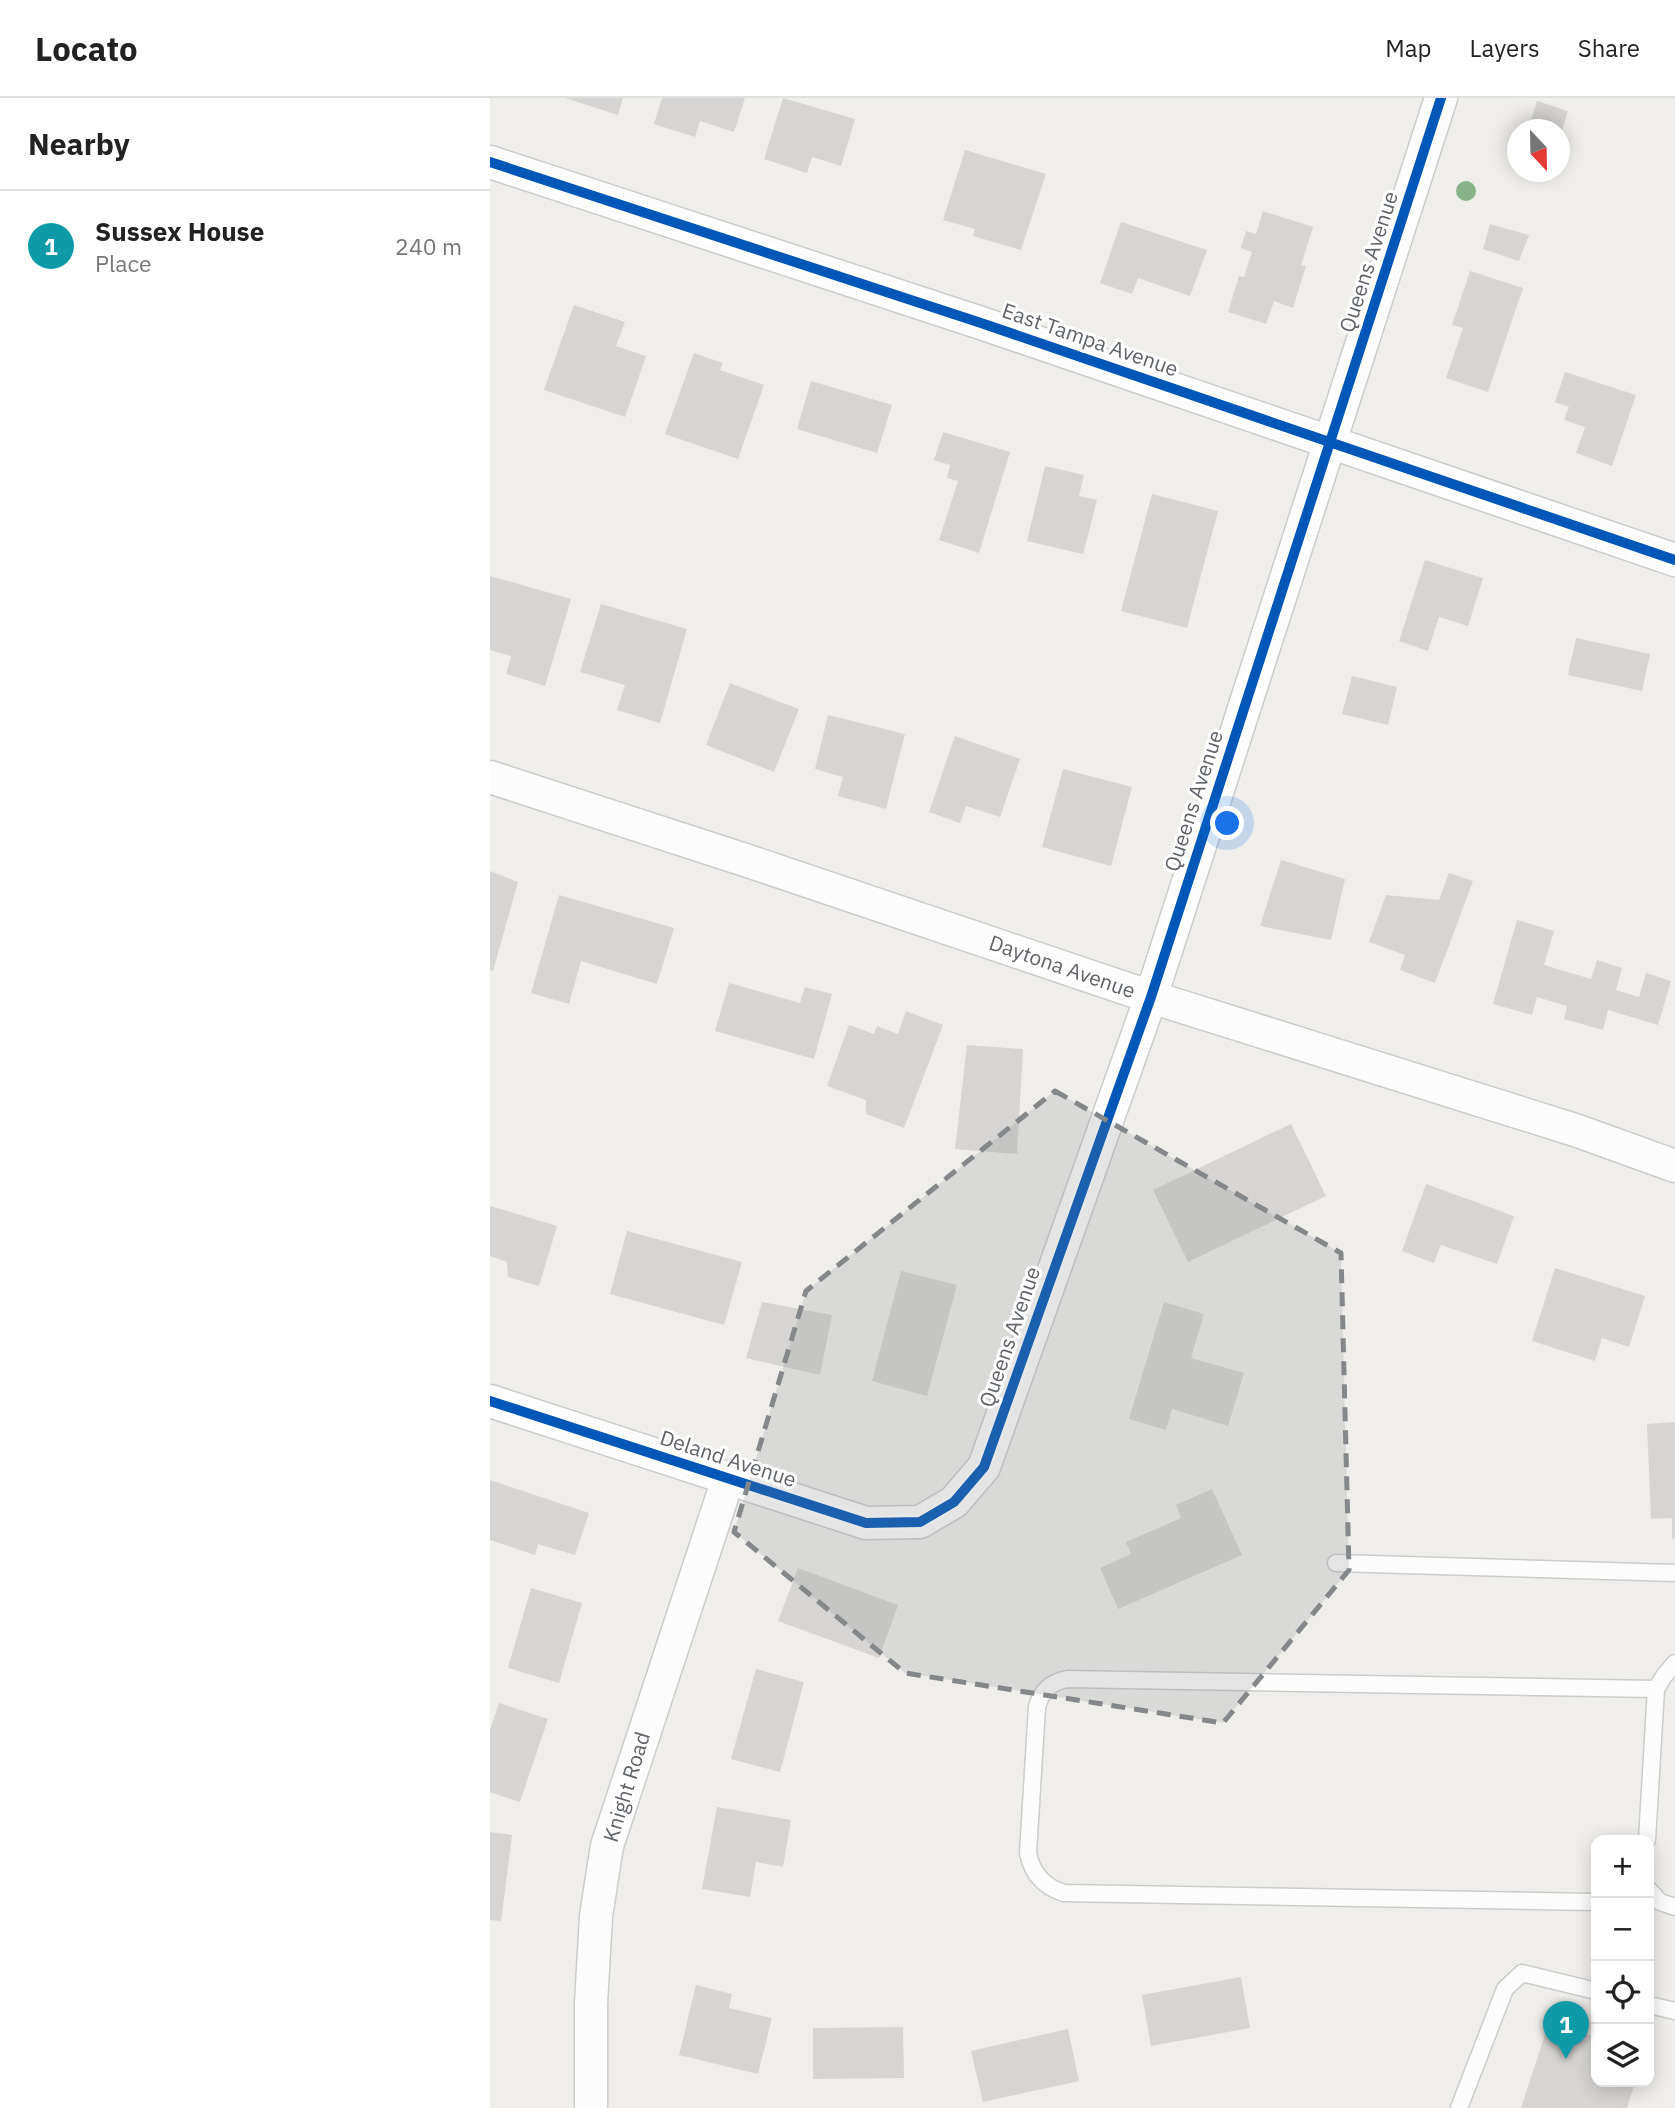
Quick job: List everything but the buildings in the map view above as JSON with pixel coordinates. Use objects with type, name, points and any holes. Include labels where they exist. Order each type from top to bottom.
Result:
[{"type":"street","name":"Queens Avenue","points":[[954,1502],[984,1467],[1151,997],[1441,98]]},
{"type":"street","name":"East Tampa Avenue","points":[[490,162],[981,323],[1675,560]]},
{"type":"street","name":"Daytona Avenue","points":[[490,777],[1151,997],[1575,1130],[1675,1166]]},
{"type":"street","name":"Deland Avenue","points":[[490,1401],[866,1523],[920,1522],[954,1502]]},
{"type":"street","name":"Knight Road","points":[[591,2108],[596,1916],[607,1846],[728,1479]]},
{"type":"lane","points":[[1336,1563],[1675,1573]]},
{"type":"lane","points":[[1647,1835],[1656,1689],[1675,1663]]},
{"type":"lane","points":[[1591,1902],[1060,1892],[1047,1885],[1034,1871],[1028,1853],[1039,1699],[1054,1683],[1067,1679],[1656,1689]]},
{"type":"lane","points":[[1459,2108],[1505,1989],[1522,1973],[1591,1990]]},
{"type":"lane","points":[[1654,2006],[1675,2011]]},
{"type":"highlighted area","points":[[1055,1091],[1341,1253],[1349,1570],[1223,1723],[905,1673],[734,1532],[806,1291]]},
{"type":"cycle path","points":[[490,1401],[866,1523],[920,1522],[954,1502],[984,1467],[1151,997],[1441,98]]},
{"type":"cycle path","points":[[490,162],[981,323],[1675,560]]},
{"type":"place","name":"Sussex House","points":[[1566,2059]]}]
